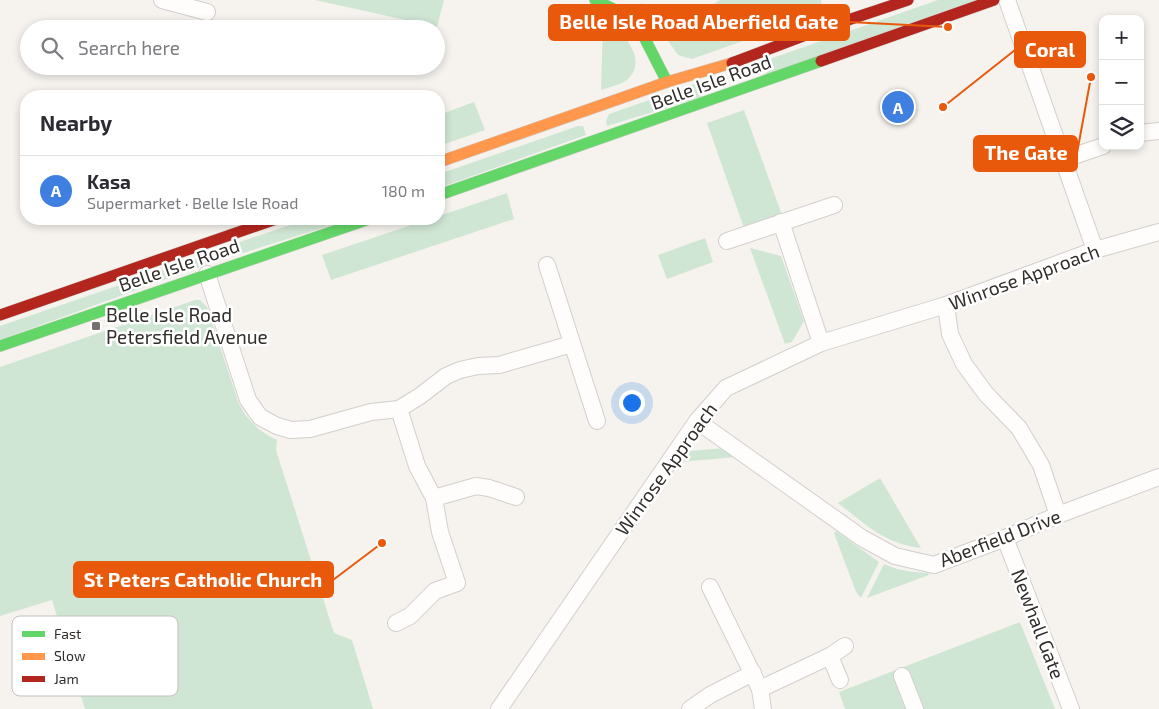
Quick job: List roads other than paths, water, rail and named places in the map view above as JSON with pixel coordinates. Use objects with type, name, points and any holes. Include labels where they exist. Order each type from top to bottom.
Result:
[{"type":"street","points":[[162,0],[207,12]]},
{"type":"street","points":[[595,0],[630,17],[642,33],[667,82]]},
{"type":"street","name":"Belle Isle Road","points":[[445,193],[600,140],[747,73],[827,28],[908,0]]},
{"type":"street","name":"Belle Isle Road","points":[[445,160],[593,117],[667,82],[747,73],[994,0]]},
{"type":"street","points":[[1007,0],[1095,250]]},
{"type":"street","points":[[593,117],[600,140]]},
{"type":"street","points":[[1144,133],[1159,131]]},
{"type":"street","points":[[1062,160],[1099,147]]},
{"type":"street","points":[[727,241],[834,205]]},
{"type":"street","points":[[781,222],[821,343]]},
{"type":"street","name":"Belle Isle Road","points":[[0,316],[259,225]]},
{"type":"street","name":"Belle Isle Road","points":[[0,346],[351,225]]},
{"type":"street","name":"Winrose Approach","points":[[499,709],[697,421],[726,388],[821,343],[946,304],[1095,250],[1159,232]]},
{"type":"street","points":[[547,265],[597,421]]},
{"type":"street","points":[[207,274],[248,400],[260,417],[277,426],[291,430],[310,429],[371,412],[399,409],[446,376],[460,370],[478,366],[499,365],[572,344]]},
{"type":"street","points":[[946,304],[950,334],[964,364],[986,394],[1019,428],[1041,465],[1058,515]]},
{"type":"street","points":[[396,623],[410,616],[435,591],[457,583],[440,532],[434,498],[417,466],[399,409]]},
{"type":"street","name":"Aberfield Drive","points":[[697,421],[862,538],[895,556],[934,565],[1159,477]]},
{"type":"street","points":[[434,498],[476,486],[489,488],[516,497]]},
{"type":"street","name":"Newhall Gate","points":[[1005,538],[1070,709]]},
{"type":"street","points":[[710,587],[760,689],[763,709]]},
{"type":"street","points":[[760,689],[830,656],[845,646]]},
{"type":"street","points":[[830,656],[840,680]]},
{"type":"street","points":[[690,709],[710,695],[752,673]]},
{"type":"street","points":[[902,676],[915,709]]},
{"type":"place","name":"Belle Isle Road Aberfield Gate","points":[[948,27]]},
{"type":"place","name":"The Gate","points":[[1091,77]]},
{"type":"place","name":"Kasa","points":[[898,107]]},
{"type":"place","name":"Coral","points":[[943,107]]},
{"type":"place","name":"Belle Isle Road Petersfield Avenue","points":[[96,326]]},
{"type":"place","name":"St Peters Catholic Church","points":[[382,543]]}]
